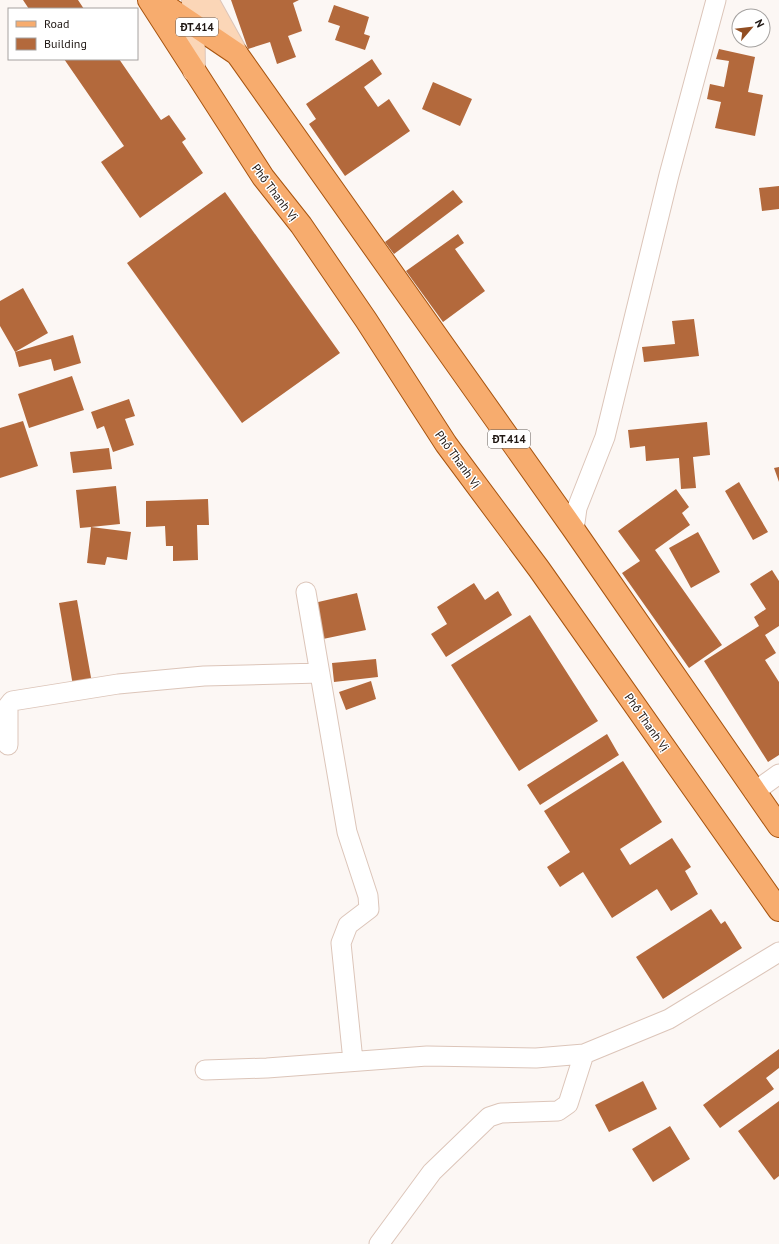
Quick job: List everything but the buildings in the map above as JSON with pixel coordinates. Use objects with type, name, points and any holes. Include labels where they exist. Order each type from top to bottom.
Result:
[{"type":"main road","name":"Phố Thanh Vị","points":[[150,0],[263,177],[300,225],[366,320],[446,444],[539,569],[779,910]]},
{"type":"main road","name":"ĐT.414","points":[[157,0],[237,54],[574,530],[779,826]]},
{"type":"main road","points":[[193,0],[194,71]]},
{"type":"main road","points":[[207,0],[237,54]]},
{"type":"street","points":[[574,530],[577,508],[606,437],[669,175],[716,0]]},
{"type":"street","points":[[306,592],[347,832],[368,896],[369,909],[348,925],[341,943],[353,1061]]},
{"type":"street","points":[[8,745],[8,706],[12,701],[118,684],[204,676],[320,673]]},
{"type":"street","points":[[754,792],[779,774]]},
{"type":"street","points":[[206,1070],[427,1056],[536,1058],[584,1054],[669,1019],[779,952]]},
{"type":"street","points":[[379,1244],[432,1172],[489,1117],[500,1113],[558,1111],[568,1104],[584,1054]]}]
